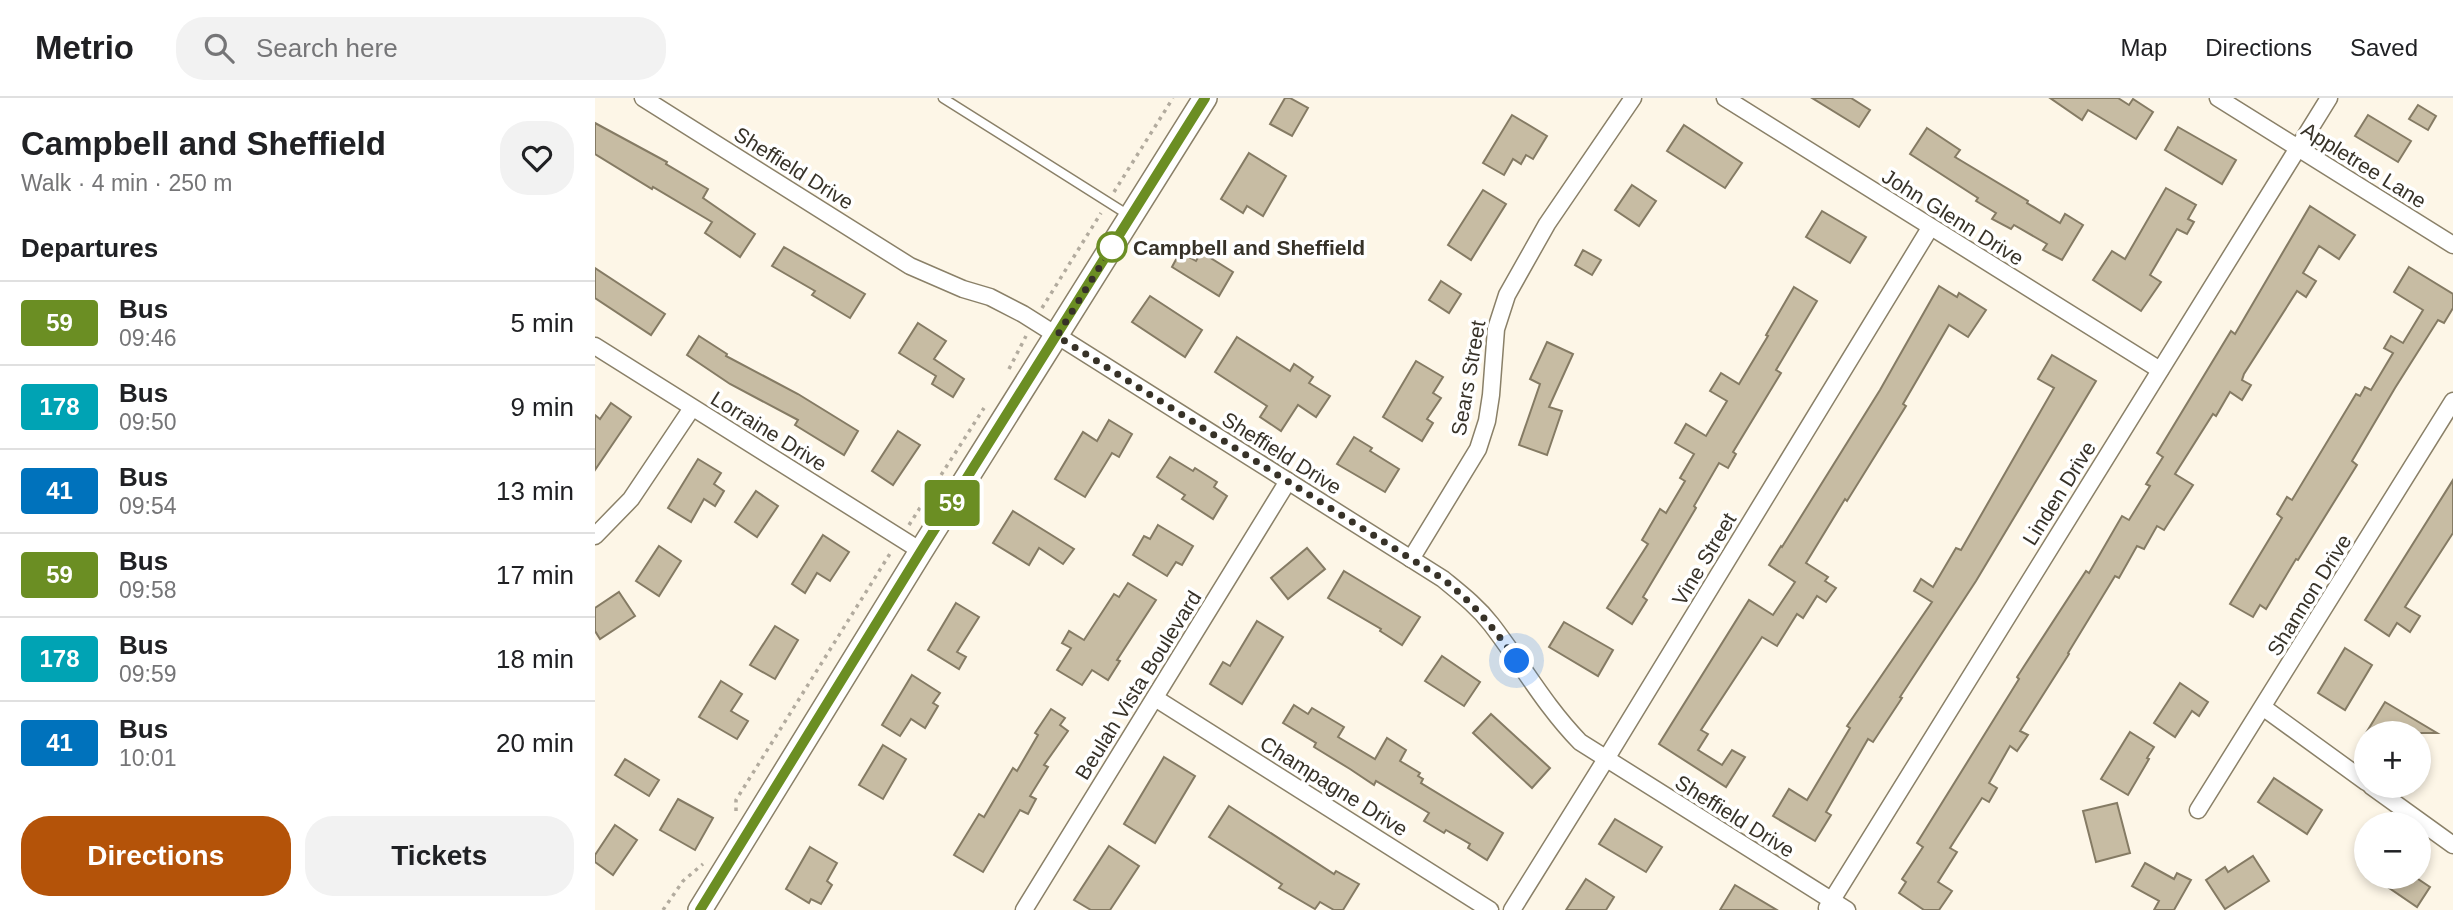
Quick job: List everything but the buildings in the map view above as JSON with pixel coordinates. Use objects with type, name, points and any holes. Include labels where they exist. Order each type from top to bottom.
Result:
[{"type":"main road","points":[[700,910],[1205,98]]},
{"type":"street","name":"Sheffield Drive","points":[[643,98],[910,266],[963,289],[990,297],[1034,321],[1443,579],[1471,601],[1491,624],[1556,718],[1580,742],[1829,905],[1847,910]]},
{"type":"street","name":"Sears Street","points":[[1411,559],[1478,449],[1487,421],[1491,395],[1496,329],[1507,295],[1547,224],[1633,98]]},
{"type":"street","name":"John Glenn Drive","points":[[1725,98],[2160,370]]},
{"type":"street","name":"Appletree Lane","points":[[2218,98],[2453,245]]},
{"type":"street","name":"Linden Drive","points":[[1829,905],[2329,98]]},
{"type":"street","name":"Vine Street","points":[[1511,910],[1606,760],[1930,228]]},
{"type":"street","name":"Lorraine Drive","points":[[595,346],[921,551]]},
{"type":"street","name":"Shannon Drive","points":[[2198,810],[2453,401]]},
{"type":"street","points":[[595,537],[631,499],[692,408]]},
{"type":"street","name":"Beulah Vista Boulevard","points":[[1024,910],[1288,481]]},
{"type":"street","name":"Champagne Drive","points":[[1155,698],[1490,910]]},
{"type":"street","points":[[2264,708],[2354,773]]},
{"type":"street","points":[[2388,798],[2453,845]]},
{"type":"lane","points":[[943,98],[1131,217]]},
{"type":"path","points":[[1005,376],[1034,321],[1173,98]]},
{"type":"path","points":[[735,820],[736,800],[985,407]]},
{"type":"path","points":[[663,910],[684,881],[705,862]]},
{"type":"bus line","name":"59","points":[[700,910],[1205,98]]},
{"type":"place","name":"Campbell and Sheffield","points":[[1112,247]]},
{"type":"route","points":[[1112,247],[1057,336],[1443,579],[1471,601],[1517,661]]}]
